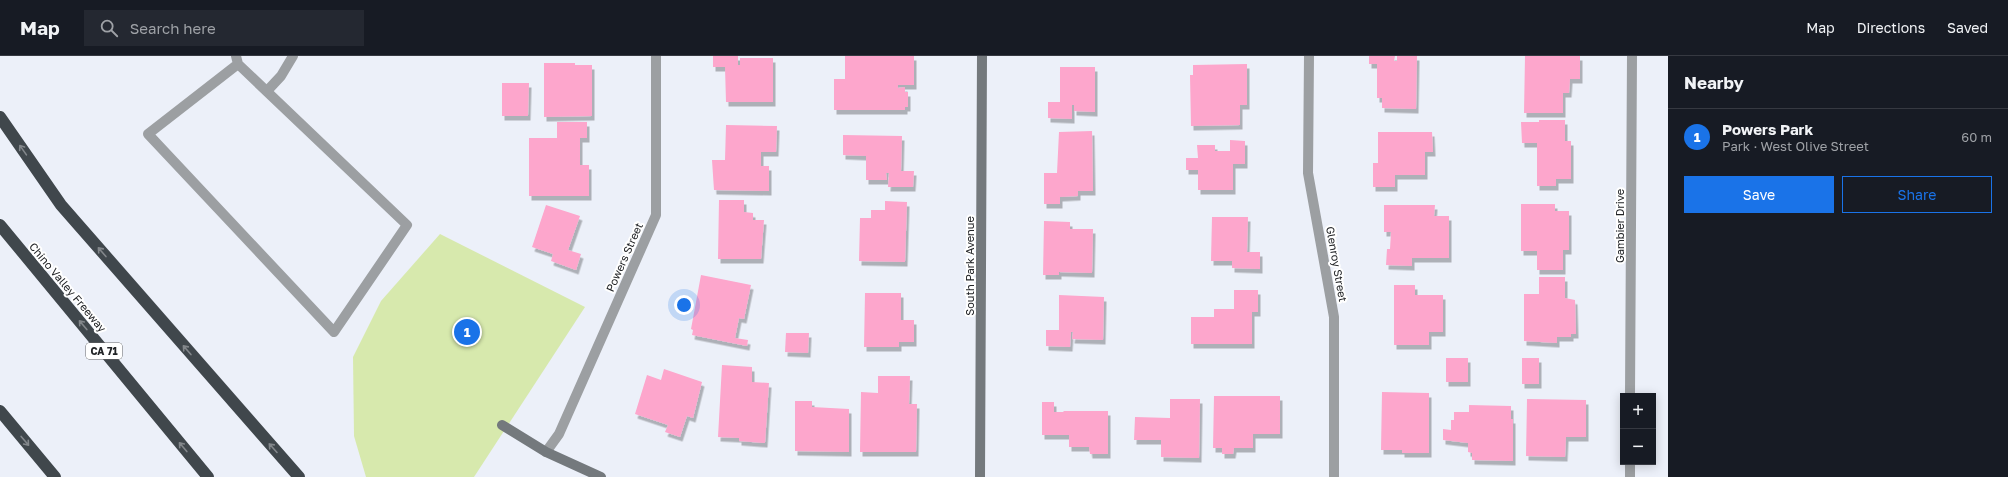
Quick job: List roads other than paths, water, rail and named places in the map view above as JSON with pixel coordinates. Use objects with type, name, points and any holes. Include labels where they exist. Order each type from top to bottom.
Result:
[{"type":"highway","points":[[0,117],[61,205],[299,477]]},
{"type":"highway","name":"Chino Valley Freeway","points":[[0,225],[208,477]]},
{"type":"highway","points":[[0,411],[55,477]]},
{"type":"street","points":[[267,91],[281,76],[293,56]]},
{"type":"street","name":"Powers Street","points":[[546,452],[559,434],[656,215],[656,56]]},
{"type":"street","name":"South Park Avenue","points":[[980,477],[982,56]]},
{"type":"street","name":"Glenroy Street","points":[[1309,56],[1308,173],[1334,317],[1334,477]]},
{"type":"street","name":"Gambier Drive","points":[[1630,393],[1632,56]]},
{"type":"street","points":[[237,60],[267,91],[407,225],[334,332],[148,134],[237,60]]},
{"type":"street","points":[[502,425],[546,452],[601,477]]},
{"type":"street","points":[[1630,465],[1630,477]]},
{"type":"place","name":"Powers Park","points":[[467,332]]}]
